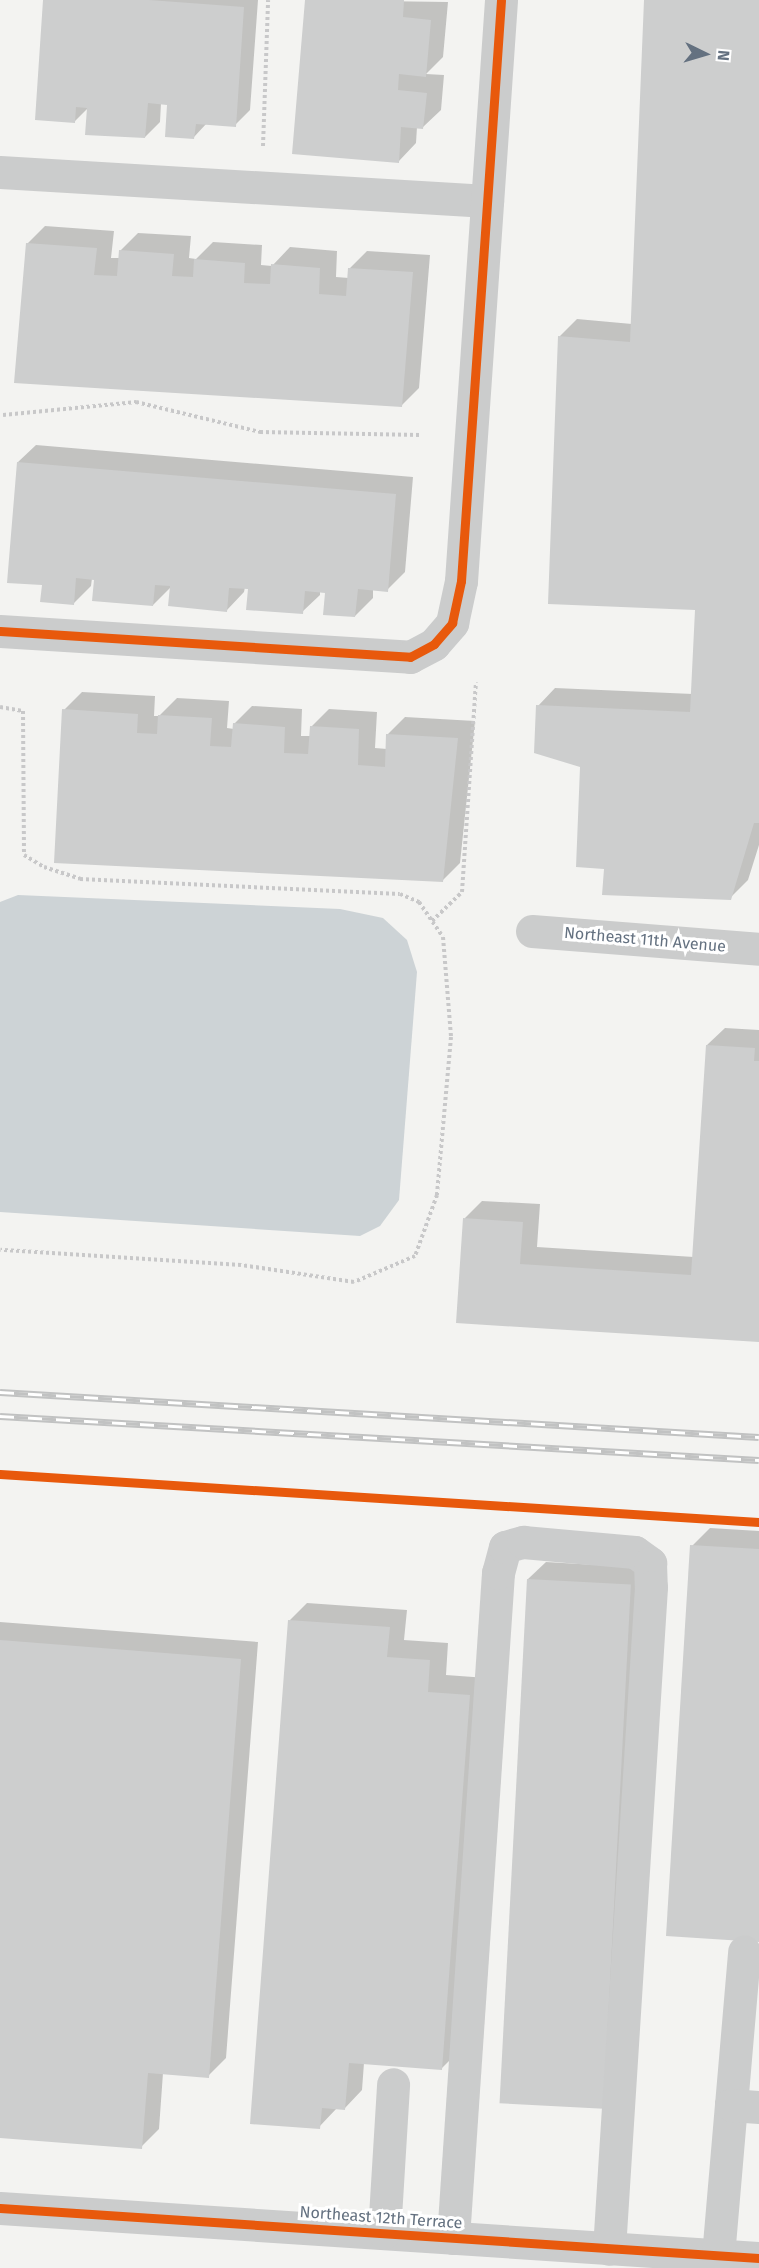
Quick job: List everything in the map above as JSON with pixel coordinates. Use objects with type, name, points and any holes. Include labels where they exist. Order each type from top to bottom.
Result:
[{"type":"street","points":[[0,631],[410,657],[434,644],[452,623],[460,581],[501,0]]},
{"type":"street","points":[[0,172],[487,201]]},
{"type":"street","name":"Northeast 11th Avenue","points":[[532,931],[759,949]]},
{"type":"street","points":[[453,2238],[498,1573],[505,1547],[523,1542],[634,1552],[650,1563],[651,1587],[609,2249]]},
{"type":"street","points":[[718,2256],[745,2106],[744,1952]]},
{"type":"street","points":[[384,2234],[393,2084]]},
{"type":"street","name":"Northeast 12th Terrace","points":[[0,2208],[759,2258]]},
{"type":"path","points":[[263,147],[268,0]]},
{"type":"path","points":[[3,415],[136,402],[260,432],[420,435]]},
{"type":"path","points":[[432,921],[462,892],[476,682]]},
{"type":"path","points":[[0,707],[23,711],[24,855],[44,867],[80,879],[400,894],[419,902],[443,938],[451,1037],[437,1196],[415,1257],[354,1282],[241,1265],[0,1250]]},
{"type":"shaded area","points":[[18,895],[340,909],[383,918],[407,940],[417,972],[399,1200],[380,1226],[360,1236],[0,1212],[0,902]]},
{"type":"building","points":[[43,0],[149,0],[244,7],[236,127],[196,124],[194,139],[165,137],[167,105],[148,103],[145,138],[85,135],[87,108],[76,107],[75,123],[35,120]]},
{"type":"building","points":[[305,0],[404,0],[403,17],[431,20],[426,77],[399,74],[398,90],[427,93],[423,129],[401,127],[399,163],[292,154]]},
{"type":"building","points":[[644,0],[759,0],[759,823],[754,823],[731,900],[602,895],[604,869],[576,867],[580,767],[534,753],[536,705],[690,712],[695,610],[548,604],[558,336],[630,342]]},
{"type":"building","points":[[26,243],[97,248],[94,275],[117,276],[119,250],[174,254],[172,276],[193,277],[194,259],[245,263],[244,283],[270,284],[271,264],[320,268],[319,294],[346,296],[348,268],[413,272],[402,407],[14,383]]},
{"type":"building","points":[[17,462],[396,494],[388,592],[358,589],[355,617],[323,615],[325,593],[305,591],[303,614],[246,610],[248,589],[229,588],[227,612],[168,606],[170,586],[155,585],[153,606],[92,601],[94,580],[76,578],[74,605],[40,602],[42,585],[7,583]]},
{"type":"building","points":[[62,709],[138,714],[137,733],[157,734],[158,715],[212,718],[210,746],[231,747],[233,723],[285,727],[284,753],[308,754],[310,726],[359,729],[358,765],[385,767],[386,734],[458,738],[443,882],[54,863]]},
{"type":"building","points":[[706,1045],[755,1048],[754,1061],[759,1061],[759,1342],[456,1323],[463,1218],[523,1222],[520,1264],[691,1275]]},
{"type":"building","points":[[690,1545],[759,1549],[759,1942],[666,1936]]},
{"type":"building","points":[[527,1579],[631,1584],[603,2109],[500,2103]]},
{"type":"building","points":[[288,1620],[390,1627],[387,1657],[430,1660],[428,1692],[470,1695],[442,2070],[349,2063],[345,2110],[322,2108],[320,2129],[250,2124]]},
{"type":"building","points":[[0,1640],[241,1659],[209,2078],[148,2073],[142,2149],[0,2138]]},
{"type":"railway","points":[[0,1392],[759,1437]]},
{"type":"railway","points":[[0,1416],[759,1460]]},
{"type":"cycle path","points":[[0,631],[410,657],[434,644],[452,623],[461,581],[501,0]]},
{"type":"cycle path","points":[[0,1474],[759,1522]]},
{"type":"cycle path","points":[[0,2208],[759,2258]]}]
